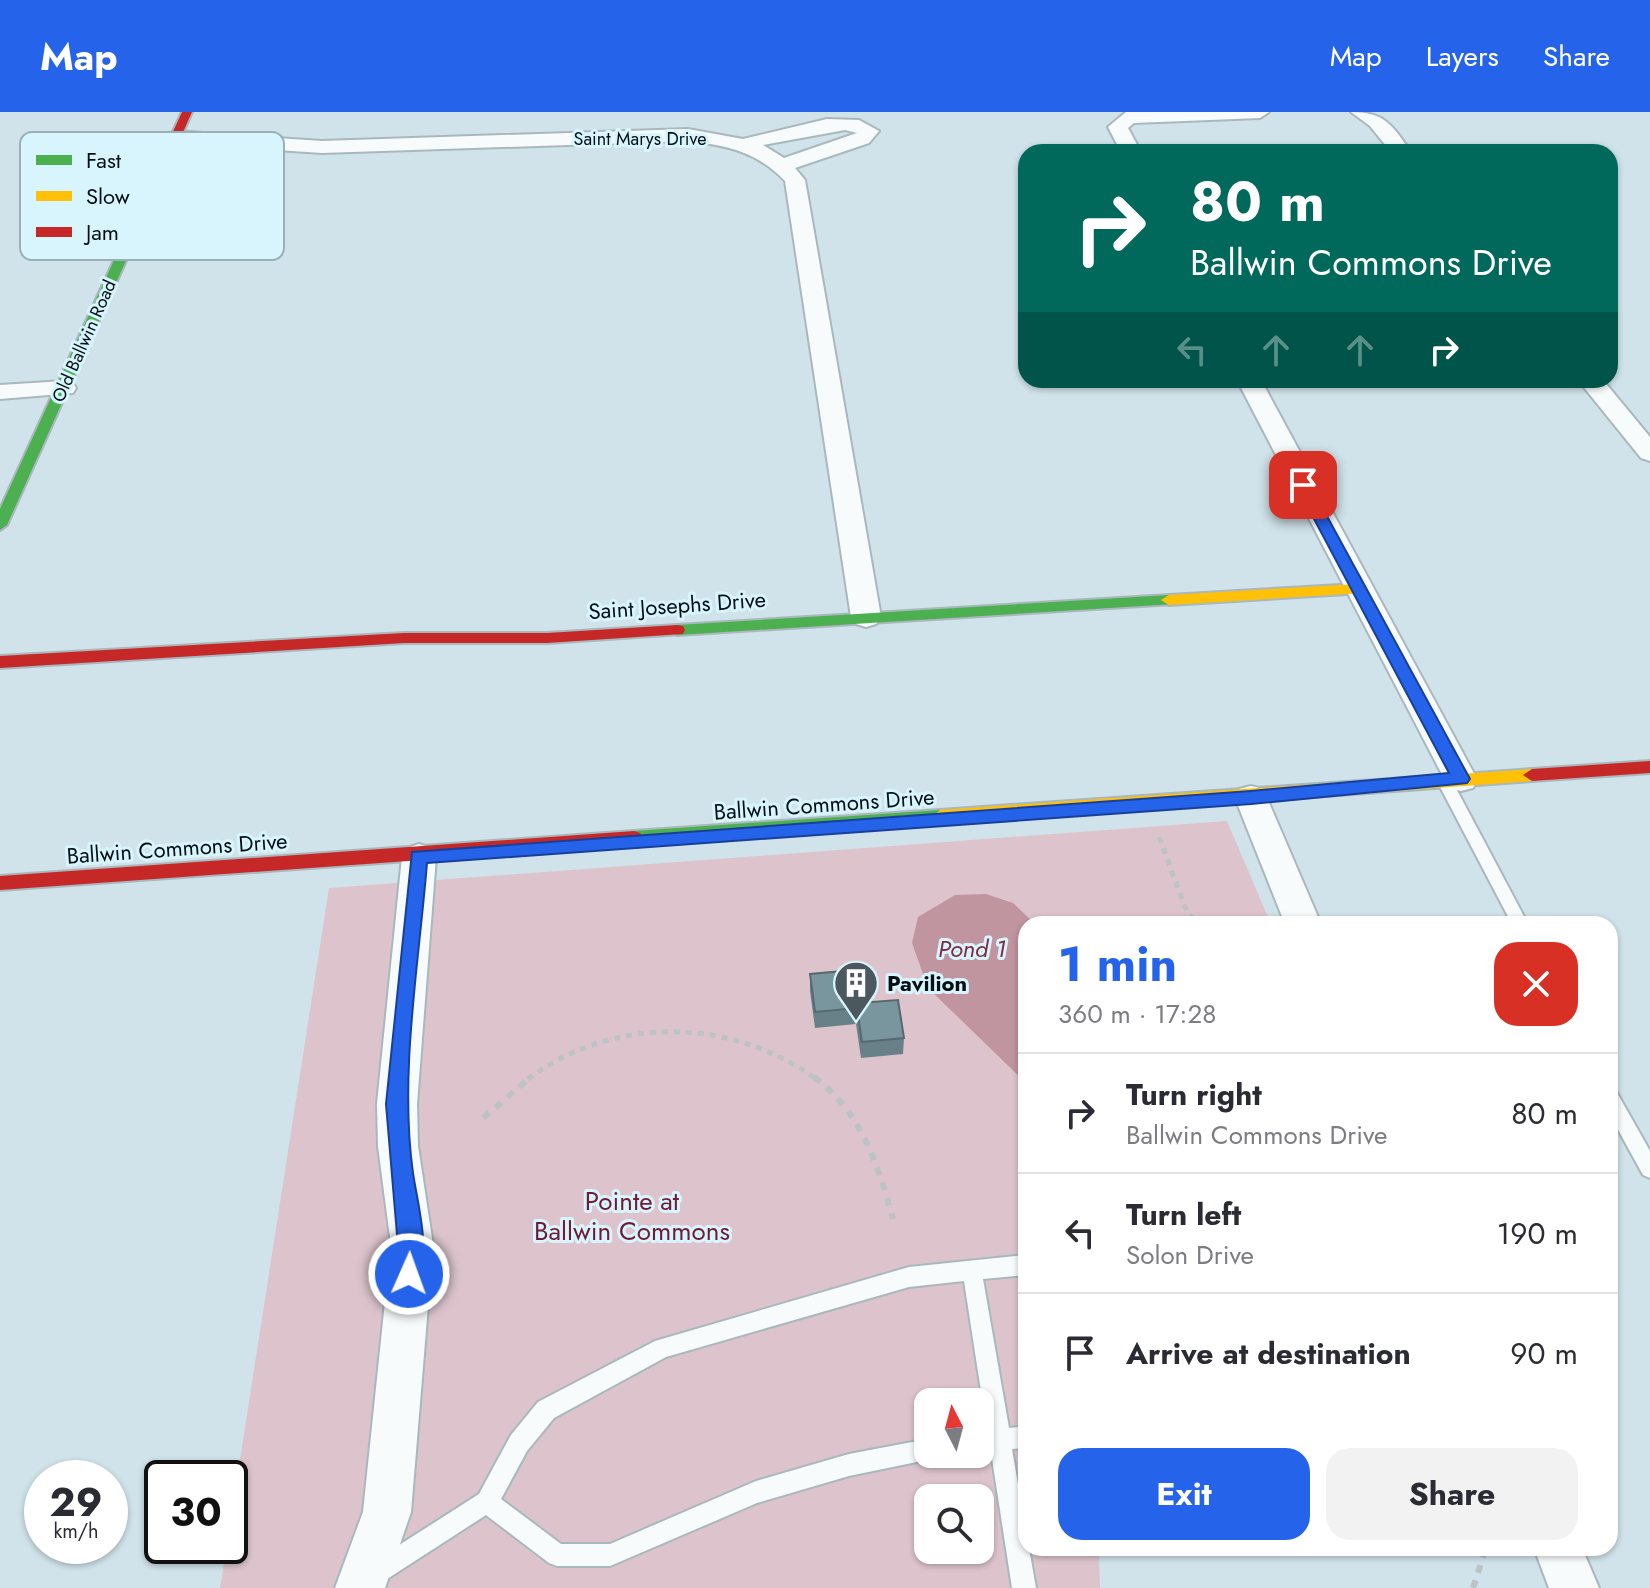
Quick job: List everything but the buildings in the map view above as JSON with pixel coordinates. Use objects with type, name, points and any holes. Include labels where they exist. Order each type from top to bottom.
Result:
[{"type":"street","name":"Old Ballwin Road","points":[[177,132],[187,112]]},
{"type":"street","points":[[1127,144],[1118,127],[1124,115],[1260,112]]},
{"type":"street","points":[[1360,112],[1377,122],[1395,144]]},
{"type":"street","points":[[742,145],[836,120],[861,124],[869,131],[862,139],[783,165],[795,180],[866,617]]},
{"type":"street","name":"Saint Marys Drive","points":[[284,144],[322,147],[688,135],[742,145],[766,153],[783,165]]},
{"type":"street","name":"Old Ballwin Road","points":[[0,525],[120,260]]},
{"type":"street","points":[[0,392],[64,388]]},
{"type":"street","points":[[1253,388],[1453,780]]},
{"type":"street","points":[[1597,388],[1650,453]]},
{"type":"street","name":"Saint Josephs Drive","points":[[0,662],[404,638],[547,638],[1358,589]]},
{"type":"street","name":"Ballwin Commons Drive","points":[[0,883],[419,857],[1650,767]]},
{"type":"street","points":[[1251,798],[1300,916]]},
{"type":"street","points":[[364,1585],[387,1512],[412,1245],[398,1146],[397,1104],[419,857]]},
{"type":"street","points":[[1561,1556],[1574,1588]]},
{"type":"lane","points":[[1453,780],[1516,916]]},
{"type":"lane","points":[[1618,1111],[1650,1169]]},
{"type":"lane","points":[[364,1585],[487,1502],[519,1443],[546,1410],[662,1348],[909,1277],[1018,1266]]},
{"type":"lane","points":[[972,1271],[985,1388]]},
{"type":"lane","points":[[994,1440],[1018,1438]]},
{"type":"lane","points":[[487,1502],[557,1555],[599,1557],[756,1492],[849,1465],[914,1453]]},
{"type":"lane","points":[[994,1453],[1024,1588]]},
{"type":"path","points":[[1159,837],[1191,916]]},
{"type":"path","points":[[483,1118],[528,1078],[571,1053],[617,1037],[685,1029],[740,1038],[781,1054],[850,1110],[877,1165],[893,1219]]},
{"type":"path","points":[[1473,1588],[1483,1556]]},
{"type":"green space","name":"Pointe at Ballwin Commons","points":[[1227,821],[1268,916],[1018,916],[1018,1556],[1099,1556],[1100,1588],[220,1588],[224,1564],[248,1564],[248,1460],[240,1460],[329,888]]},
{"type":"water","name":"Pond 1","points":[[986,894],[1013,903],[1027,916],[1018,916],[1018,1075],[928,988],[912,943],[918,917],[955,895]]},
{"type":"traffic: fast","points":[[0,525],[120,260]]},
{"type":"traffic: fast","points":[[677,630],[1169,600]]},
{"type":"traffic: fast","points":[[634,838],[940,817]]},
{"type":"traffic: slow","points":[[1169,600],[1358,589]]},
{"type":"traffic: slow","points":[[940,817],[1532,775]]},
{"type":"traffic: jam","points":[[178,132],[187,112]]},
{"type":"traffic: jam","points":[[0,662],[404,638],[547,638],[677,630]]},
{"type":"traffic: jam","points":[[1532,775],[1650,767]]},
{"type":"traffic: jam","points":[[0,883],[634,838]]},
{"type":"place","name":"Pavilion","points":[[856,1022]]},
{"type":"route","points":[[409,1274],[412,1245],[398,1146],[397,1104],[419,857],[1251,798],[1461,779],[1303,485]]}]
